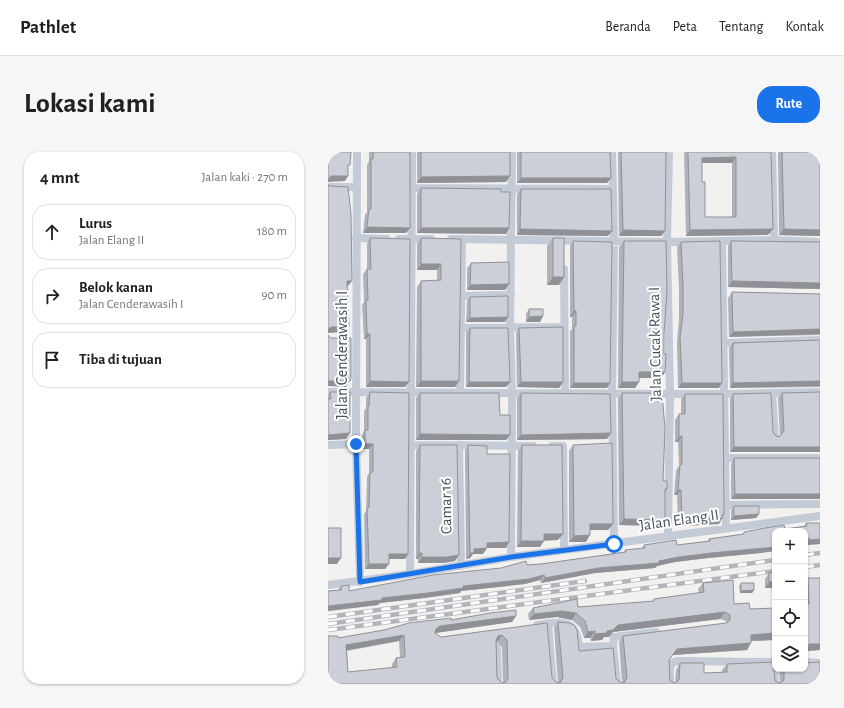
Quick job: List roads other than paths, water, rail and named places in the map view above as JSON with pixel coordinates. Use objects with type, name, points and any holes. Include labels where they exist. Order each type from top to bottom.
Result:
[{"type":"street","name":"Jalan Cenderawasih I","points":[[357,152],[356,238],[352,338],[355,391],[360,582]]},
{"type":"street","points":[[410,574],[412,152]]},
{"type":"street","points":[[511,557],[512,393],[510,328],[512,152]]},
{"type":"street","points":[[612,152],[614,241],[612,393],[609,444],[614,544]]},
{"type":"street","name":"Jalan Cucak Rawa I","points":[[668,535],[670,393],[667,242],[669,152]]},
{"type":"street","points":[[772,152],[774,240]]},
{"type":"street","points":[[328,187],[356,187]]},
{"type":"street","points":[[412,188],[613,189]]},
{"type":"street","points":[[356,238],[512,239],[564,244],[614,241],[667,242],[774,240],[820,242]]},
{"type":"street","points":[[460,392],[462,239]]},
{"type":"street","points":[[722,241],[728,292],[724,343],[726,527]]},
{"type":"street","points":[[564,263],[563,327],[565,394]]},
{"type":"street","points":[[461,296],[511,295]]},
{"type":"street","points":[[460,328],[563,327]]},
{"type":"street","points":[[724,343],[820,340]]},
{"type":"street","points":[[328,392],[355,391],[565,394],[724,394],[820,392]]},
{"type":"street","points":[[772,393],[775,437]]},
{"type":"street","points":[[328,446],[356,444]]},
{"type":"street","points":[[411,445],[567,446],[564,550]]},
{"type":"street","name":"Camar 16","points":[[459,445],[461,566]]},
{"type":"street","points":[[726,458],[820,458]]},
{"type":"street","points":[[726,505],[820,504]]},
{"type":"street","name":"Jalan Elang II","points":[[328,585],[360,582],[511,557],[614,544],[726,527],[820,516]]},
{"type":"street","points":[[548,624],[553,684]]},
{"type":"street","points":[[525,626],[548,624],[573,626],[576,630],[579,645],[581,647],[613,646]]},
{"type":"street","points":[[617,684],[613,646],[614,636],[668,630]]},
{"type":"street","points":[[497,647],[498,684]]},
{"type":"street","points":[[670,684],[670,667],[672,663],[677,661],[772,662]]},
{"type":"street","points":[[808,662],[820,663]]},
{"type":"street","points":[[775,672],[775,684]]},
{"type":"railway","points":[[808,555],[820,553]]},
{"type":"railway","points":[[328,624],[772,560]]},
{"type":"railway","points":[[808,567],[820,565]]},
{"type":"railway","points":[[328,630],[772,571]]},
{"type":"railway","points":[[328,617],[585,581]]}]
